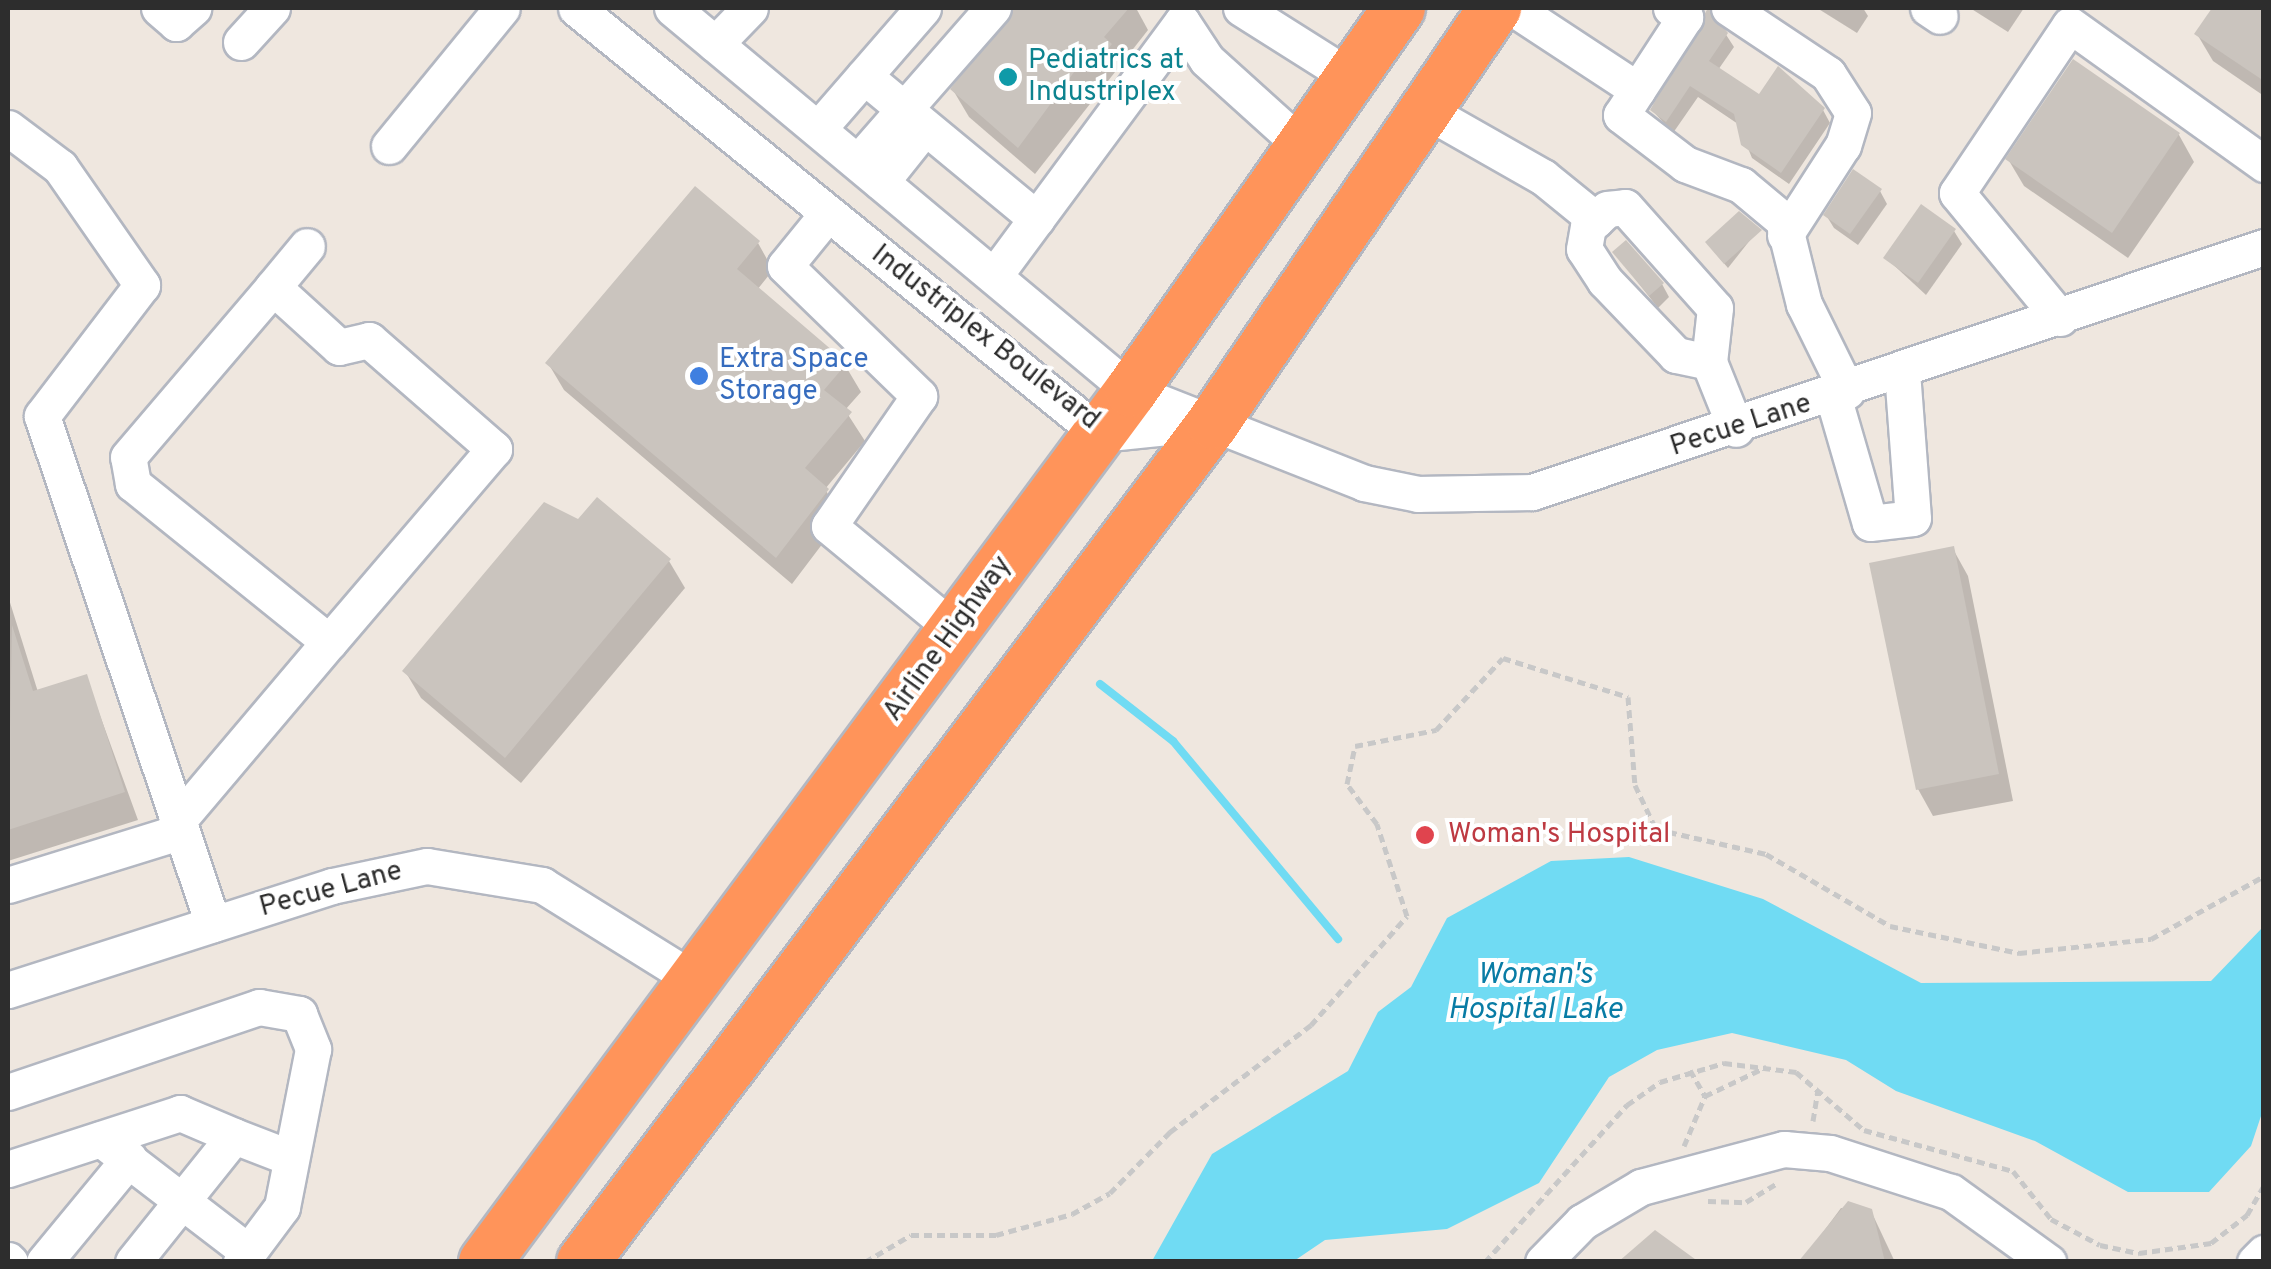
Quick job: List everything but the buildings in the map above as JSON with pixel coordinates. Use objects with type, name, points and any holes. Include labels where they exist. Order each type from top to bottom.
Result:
[{"type":"highway","name":"Airline Highway","points":[[485,1262],[1132,391],[1348,75],[1399,8]]},
{"type":"highway","points":[[583,1262],[1212,423],[1495,8]]},
{"type":"street","points":[[159,8],[176,23],[193,8]]},
{"type":"street","points":[[241,42],[272,8]]},
{"type":"street","points":[[389,146],[502,8]]},
{"type":"street","name":"Industriplex Boulevard","points":[[576,8],[1100,434],[1212,423]]},
{"type":"street","name":"Industriplex Boulevard","points":[[672,8],[1132,391],[1212,423]]},
{"type":"street","points":[[715,44],[750,8]]},
{"type":"street","points":[[818,129],[923,8]]},
{"type":"street","points":[[869,172],[914,119],[993,8]]},
{"type":"street","points":[[1241,8],[1348,75]]},
{"type":"street","points":[[1513,8],[1638,90]]},
{"type":"street","points":[[1729,8],[1828,74],[1853,112],[1844,145],[1786,235]]},
{"type":"street","points":[[1682,11],[1621,116],[1685,164],[1741,185],[1782,220],[1804,304],[1840,394],[1870,522],[1913,518],[1902,372]]},
{"type":"street","points":[[994,276],[1037,219],[1173,15],[1208,60],[1300,144]]},
{"type":"street","points":[[2060,318],[1957,194],[2070,26],[2264,164]]},
{"type":"street","points":[[864,76],[1037,219]]},
{"type":"street","points":[[1425,110],[1543,177],[1596,220]]},
{"type":"street","points":[[8,128],[60,166],[142,285],[42,416],[212,924]]},
{"type":"street","points":[[1709,362],[1676,355],[1605,281],[1584,248],[1596,220],[1625,207],[1715,308],[1709,362],[1736,429]]},
{"type":"street","points":[[828,213],[785,266],[919,396],[829,526],[954,630]]},
{"type":"street","points":[[307,246],[128,456],[133,484],[329,642]]},
{"type":"street","name":"Pecue Lane","points":[[1212,423],[1364,483],[1482,497],[1532,492],[1736,429],[2264,247]]},
{"type":"street","points":[[8,885],[178,828],[329,642],[494,449],[369,340],[339,347],[273,287]]},
{"type":"street","name":"Pecue Lane","points":[[8,990],[382,873],[472,868],[588,908],[696,981]]},
{"type":"street","points":[[8,1092],[278,1006],[298,1014],[313,1049],[282,1207],[245,1257],[184,1198],[114,1149]]},
{"type":"street","points":[[8,1169],[114,1149],[180,1113],[291,1158]]},
{"type":"street","points":[[133,1262],[234,1136]]},
{"type":"street","points":[[44,1262],[114,1149]]},
{"type":"street","points":[[1543,1262],[1582,1222],[1640,1187],[1784,1149],[1876,1165],[1951,1192],[2048,1262]]},
{"type":"street","points":[[2255,1262],[2264,1253]]},
{"type":"path","points":[[865,1262],[911,1234],[996,1235],[1072,1214],[1110,1194],[1170,1132],[1324,1013],[1407,916],[1384,840],[1347,784],[1355,746],[1436,730],[1503,658],[1628,696],[1635,785],[1656,830],[1766,854],[1890,926],[2019,952],[2151,940],[2264,876]]},
{"type":"path","points":[[1690,1070],[1705,1096]]},
{"type":"water","name":"Woman's Hospital Lake","points":[[1629,857],[1763,899],[1921,983],[2211,981],[2263,927],[2263,1110],[2251,1146],[2209,1192],[2128,1192],[2035,1141],[1896,1091],[1846,1060],[1732,1033],[1657,1050],[1609,1077],[1539,1183],[1447,1229],[1325,1240],[1294,1261],[1152,1261],[1212,1154],[1348,1071],[1378,1012],[1411,987],[1447,918],[1551,861]]},
{"type":"waterway","points":[[1100,684],[1173,741],[1338,939]]},
{"type":"place","name":"Pediatrics at Industriplex","points":[[1008,77]]},
{"type":"place","name":"Extra Space Storage","points":[[699,376]]},
{"type":"place","name":"Woman's Hospital","points":[[1425,835]]}]
